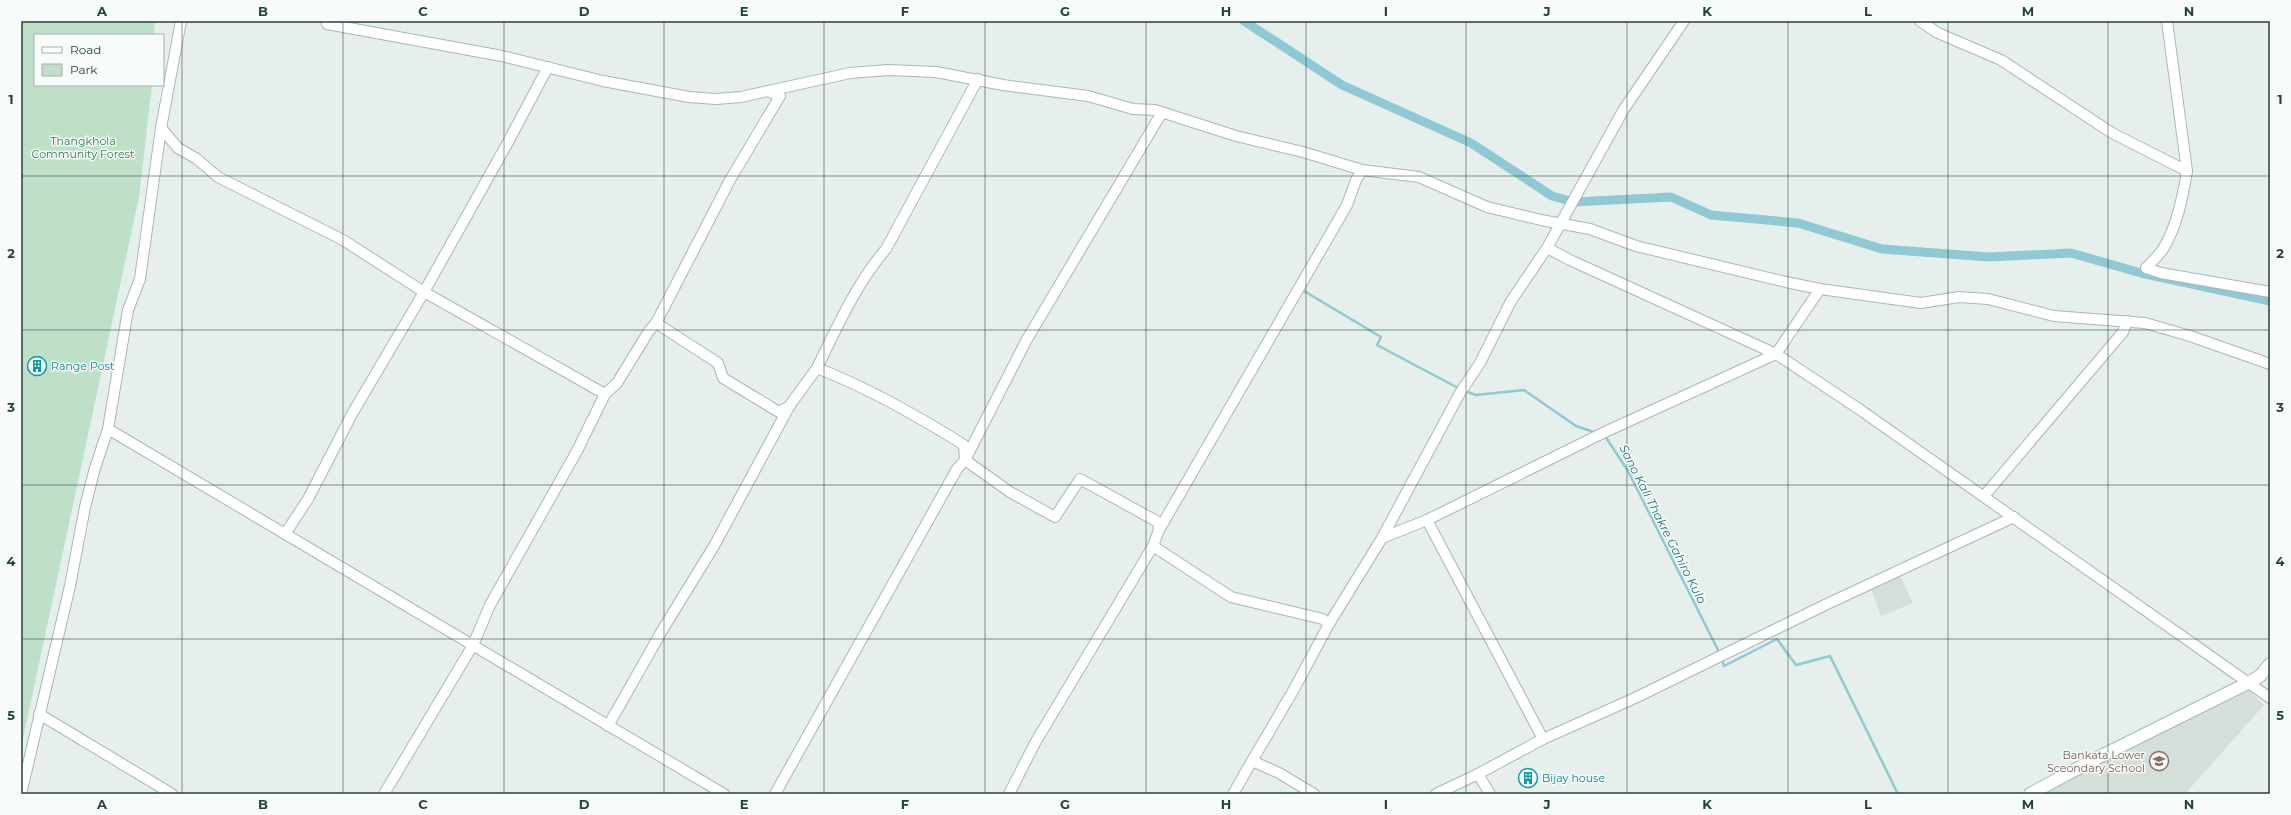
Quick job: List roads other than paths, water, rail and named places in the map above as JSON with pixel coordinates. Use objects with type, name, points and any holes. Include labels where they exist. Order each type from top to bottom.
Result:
[{"type":"street","points":[[21,794],[70,586],[85,507],[95,468],[108,429],[128,310],[140,280],[161,128],[181,21]]},
{"type":"street","points":[[1233,794],[1293,691],[1329,624],[1382,538],[1460,393],[1480,363],[1511,301],[1541,260],[1624,109],[1684,21]]},
{"type":"street","points":[[1920,21],[1938,33],[2001,60],[2112,133],[2187,171]]},
{"type":"street","points":[[2167,21],[2187,171],[2182,197],[2163,249],[2146,268],[2161,273],[2270,292]]},
{"type":"street","points":[[327,24],[452,46],[548,67],[603,81],[688,96],[716,99],[741,97],[770,92],[850,73],[888,70],[936,72],[978,79],[1003,86],[1088,96],[1133,109],[1155,110],[1161,114],[1362,170],[1419,177],[1487,208],[1560,226],[1590,229],[1636,246],[1820,289],[1921,303],[1959,297],[1988,299],[2054,316],[2127,321],[2170,329],[2270,364]]},
{"type":"street","points":[[285,534],[308,499],[352,414],[424,292],[507,144],[548,67]]},
{"type":"street","points":[[608,726],[663,629],[714,546],[790,406],[817,368],[839,322],[872,265],[886,249],[978,79]]},
{"type":"street","points":[[384,794],[473,645],[490,605],[577,451],[605,394],[617,383],[649,331],[656,323],[730,180],[765,118],[780,96],[770,92]]},
{"type":"street","points":[[775,794],[957,469],[965,460],[1026,341],[1161,114]]},
{"type":"street","points":[[161,128],[178,148],[197,159],[218,177],[343,240],[424,292],[605,394]]},
{"type":"street","points":[[1009,794],[1036,743],[1153,546],[1159,530],[1302,280],[1347,205],[1356,180],[1362,170]]},
{"type":"street","points":[[1547,248],[1570,260],[1776,354],[1859,408],[1984,496],[2010,519],[2270,698]]},
{"type":"street","points":[[1382,538],[1427,520],[1607,431],[1776,354],[1820,289]]},
{"type":"street","points":[[1984,496],[2123,332],[2127,321]]},
{"type":"street","points":[[656,323],[718,363],[723,378],[779,412],[790,406]]},
{"type":"street","points":[[817,368],[841,378],[964,445],[965,460]]},
{"type":"street","points":[[108,429],[724,794]]},
{"type":"street","points":[[965,460],[1010,492],[1055,517],[1080,479],[1158,522],[1159,530]]},
{"type":"street","points":[[1436,794],[1478,774],[1543,739],[1635,698],[1827,604],[2010,519]]},
{"type":"street","points":[[1427,520],[1543,739]]},
{"type":"street","points":[[1153,546],[1231,597],[1323,619],[1329,624]]},
{"type":"street","points":[[2030,794],[2098,757],[2248,683],[2260,676],[2270,664]]},
{"type":"street","points":[[39,714],[172,794]]},
{"type":"street","points":[[1252,761],[1279,773],[1314,794]]},
{"type":"street","points":[[1478,774],[1490,794]]},
{"type":"waterway","points":[[1244,21],[1342,85],[1471,143],[1552,196],[1574,202],[1671,197],[1711,215],[1798,223],[1882,249],[1989,257],[2071,253],[2141,273],[2270,301]]},
{"type":"waterway","name":"Sano Kali Thakre Gahiro Kulo","points":[[1304,291],[1381,337],[1377,345],[1460,389]]},
{"type":"waterway","name":"Sano Kali Thakre Gahiro Kulo","points":[[1465,391],[1476,395],[1524,390],[1576,426],[1597,433]]},
{"type":"waterway","name":"Sano Kali Thakre Gahiro Kulo","points":[[1605,436],[1628,471],[1720,654]]},
{"type":"waterway","name":"Sano Kali Thakre Gahiro Kulo","points":[[1722,658],[1724,666],[1777,639],[1796,665],[1830,656],[1898,794]]},
{"type":"place","name":"Range Post","points":[[37,366]]},
{"type":"place","name":"Bankata Lower Sceondary School","points":[[2159,761]]},
{"type":"place","name":"Bijay house","points":[[1528,778]]},
{"type":"park label","name":"Thangkhola Community Forest","points":[[83,147]]}]
